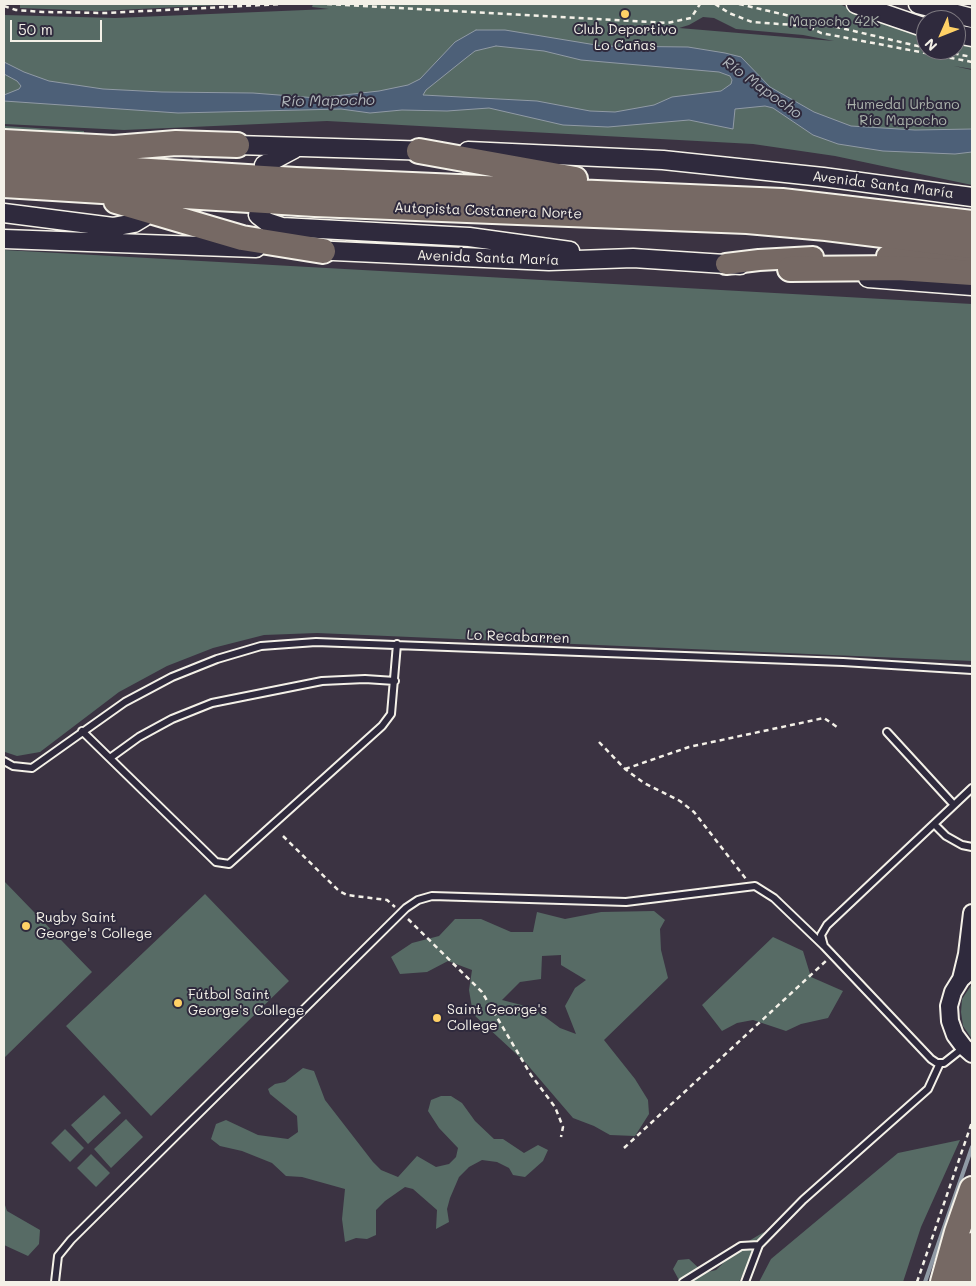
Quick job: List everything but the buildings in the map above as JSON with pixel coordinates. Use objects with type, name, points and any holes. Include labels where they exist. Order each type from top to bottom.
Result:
[{"type":"highway","points":[[4,142],[100,148],[196,142],[237,145]]},
{"type":"highway","points":[[419,151],[592,181],[646,194]]},
{"type":"highway","name":"Autopista Costanera Norte","points":[[4,162],[305,181],[782,201],[972,223]]},
{"type":"highway","name":"Autopista Costanera Norte","points":[[4,185],[315,204],[747,221],[826,228],[972,246]]},
{"type":"highway","points":[[64,188],[106,198],[242,238],[323,251]]},
{"type":"highway","points":[[790,269],[898,268],[972,273]]},
{"type":"highway","points":[[962,1282],[964,1238],[972,1189]]},
{"type":"highway","points":[[943,1282],[964,1238]]},
{"type":"main road","points":[[856,4],[916,25]]},
{"type":"main road","points":[[924,5],[972,18]]},
{"type":"main road","name":"Avenida Santa María","points":[[196,155],[213,148],[237,145],[509,152],[663,160],[823,177],[972,197]]},
{"type":"main road","points":[[264,164],[287,151],[304,147]]},
{"type":"main road","points":[[4,213],[113,227],[134,223],[144,217]]},
{"type":"main road","points":[[258,215],[267,222],[282,227],[469,237],[633,258]]},
{"type":"main road","name":"Avenida Santa María","points":[[4,239],[549,261],[633,258],[790,269],[847,277],[972,286]]},
{"type":"main road","points":[[726,264],[779,258],[869,256],[972,262]]},
{"type":"street","points":[[968,1050],[952,1028],[949,1006],[953,992],[966,974],[972,913]]},
{"type":"lane","name":"Lo Recabarren","points":[[4,760],[12,766],[32,768],[125,702],[172,677],[217,659],[261,646],[316,642],[397,644],[843,662],[972,670]]},
{"type":"lane","points":[[82,731],[216,862],[229,864],[382,726],[391,714],[397,644]]},
{"type":"lane","points":[[110,758],[139,737],[172,719],[212,703],[322,681],[365,679],[395,681]]},
{"type":"lane","points":[[887,732],[954,805]]},
{"type":"lane","points":[[824,946],[821,935],[827,925],[972,788]]},
{"type":"lane","points":[[934,824],[946,836],[962,845],[972,847]]},
{"type":"lane","points":[[55,1282],[58,1256],[71,1240],[401,912],[418,900],[432,896],[626,902],[755,886],[774,898],[824,946],[931,1059],[940,1063],[968,1050]]},
{"type":"lane","points":[[745,1282],[759,1245],[803,1200],[928,1089],[940,1063]]},
{"type":"lane","points":[[683,1282],[741,1246],[759,1245]]},
{"type":"path","points":[[4,6],[16,10],[43,12],[106,13],[282,4]]},
{"type":"path","points":[[327,4],[667,24],[691,18],[700,4]]},
{"type":"path","points":[[715,4],[728,13],[752,22],[807,26],[821,33],[972,62]]},
{"type":"path","points":[[739,4],[916,46]]},
{"type":"path","points":[[625,769],[689,747],[824,718],[837,727]]},
{"type":"path","points":[[599,742],[625,769],[644,783],[680,801],[694,812],[742,873]]},
{"type":"path","points":[[283,836],[338,891],[347,895],[387,900],[482,992],[531,1075],[555,1107],[563,1127],[562,1137]]},
{"type":"path","points":[[624,1148],[832,955]]},
{"type":"path","points":[[917,1282],[972,1122]]},
{"type":"green space","points":[[20,4],[242,4],[98,11],[20,8]]},
{"type":"green space","name":"Humedal Urbano Río Mapocho","points":[[313,4],[839,4],[894,26],[916,31],[916,60],[966,60],[966,41],[972,42],[972,69],[954,66],[972,70],[972,185],[835,156],[753,144],[327,121],[124,130],[4,124],[4,15],[115,18],[329,9],[312,7]],"holes":[[[703,17],[714,18],[736,29],[803,35],[834,41],[679,28]]]},
{"type":"green space","points":[[4,126],[84,131],[84,136],[4,131]]},
{"type":"green space","points":[[4,250],[972,304],[972,661],[317,633],[264,635],[213,648],[167,666],[119,692],[40,752],[17,756],[5,752]]},
{"type":"green space","name":"Rugby Saint George's College","points":[[4,881],[92,972],[4,1058]]},
{"type":"green space","name":"Fútbol Saint George's College","points":[[205,894],[289,981],[151,1116],[66,1026]]},
{"type":"green space","points":[[654,911],[665,920],[660,929],[661,950],[668,978],[604,1040],[635,1079],[648,1100],[649,1114],[635,1136],[610,1135],[573,1118],[525,1062],[473,1014],[469,990],[472,970],[448,961],[427,972],[400,974],[391,957],[412,943],[439,936],[455,919],[481,919],[511,932],[533,932],[537,912],[565,919],[601,912]],"holes":[[[561,955],[561,965],[586,980],[575,988],[565,1006],[576,1034],[560,1028],[533,1008],[502,1000],[520,982],[541,979],[542,956]]]},
{"type":"green space","points":[[773,937],[803,951],[811,977],[843,991],[828,1018],[801,1024],[786,1031],[753,1020],[737,1023],[722,1031],[702,1005]]},
{"type":"green space","points":[[972,984],[972,1039],[963,1026],[961,1012],[962,999]]},
{"type":"green space","points":[[303,1068],[314,1071],[325,1100],[373,1162],[381,1170],[398,1177],[417,1156],[436,1167],[449,1164],[456,1157],[458,1148],[439,1128],[428,1111],[431,1100],[441,1096],[451,1096],[462,1103],[475,1121],[494,1139],[503,1139],[524,1153],[538,1145],[548,1150],[543,1161],[525,1177],[513,1175],[509,1168],[497,1162],[482,1160],[469,1167],[459,1177],[450,1198],[447,1209],[449,1222],[436,1229],[437,1210],[413,1189],[405,1187],[376,1210],[376,1235],[367,1239],[356,1238],[345,1242],[342,1219],[345,1189],[302,1177],[286,1176],[272,1163],[242,1151],[220,1146],[211,1139],[216,1124],[226,1120],[258,1135],[288,1139],[298,1132],[297,1116],[270,1094],[268,1089],[275,1084],[285,1082]]},
{"type":"green space","points":[[104,1095],[121,1113],[88,1144],[71,1125]]},
{"type":"green space","points":[[126,1119],[143,1137],[111,1168],[94,1149]]},
{"type":"green space","points":[[65,1129],[84,1148],[70,1162],[51,1143]]},
{"type":"green space","points":[[960,1140],[921,1227],[903,1282],[759,1282],[771,1259],[898,1153]]},
{"type":"green space","points":[[91,1154],[110,1173],[96,1187],[77,1168]]},
{"type":"green space","points":[[4,1202],[7,1211],[40,1230],[39,1244],[28,1256],[4,1245]]},
{"type":"green space","points":[[764,1232],[739,1282],[680,1282],[673,1269],[678,1260],[689,1259],[704,1273],[716,1270],[742,1245]]},
{"type":"water","name":"Río Mapocho","points":[[476,30],[505,30],[602,46],[688,47],[725,53],[741,57],[770,87],[814,112],[851,126],[915,130],[972,129],[972,152],[955,154],[883,151],[838,144],[813,135],[773,108],[765,106],[735,109],[733,129],[689,120],[608,127],[563,125],[489,108],[447,111],[402,110],[370,113],[341,109],[178,113],[4,101],[4,95],[19,89],[21,86],[17,81],[4,74],[4,62],[49,81],[103,89],[253,93],[317,98],[379,91],[408,85],[420,79],[455,42]],"holes":[[[496,46],[544,51],[581,60],[719,72],[730,76],[732,80],[731,84],[721,91],[672,97],[654,105],[615,112],[590,111],[537,101],[423,95],[426,90],[475,51]]]},
{"type":"waterway","points":[[925,1282],[972,1147]]},
{"type":"tunnel","points":[[175,179],[196,155]]},
{"type":"place","name":"Club Deportivo Lo Cañas","points":[[625,14]]},
{"type":"place","name":"Rugby Saint George's College","points":[[26,926]]},
{"type":"place","name":"Fútbol Saint George's College","points":[[178,1003]]},
{"type":"place","name":"Saint George's College","points":[[437,1018]]},
{"type":"park label","name":"Mapocho 42K","points":[[834,22]]}]
